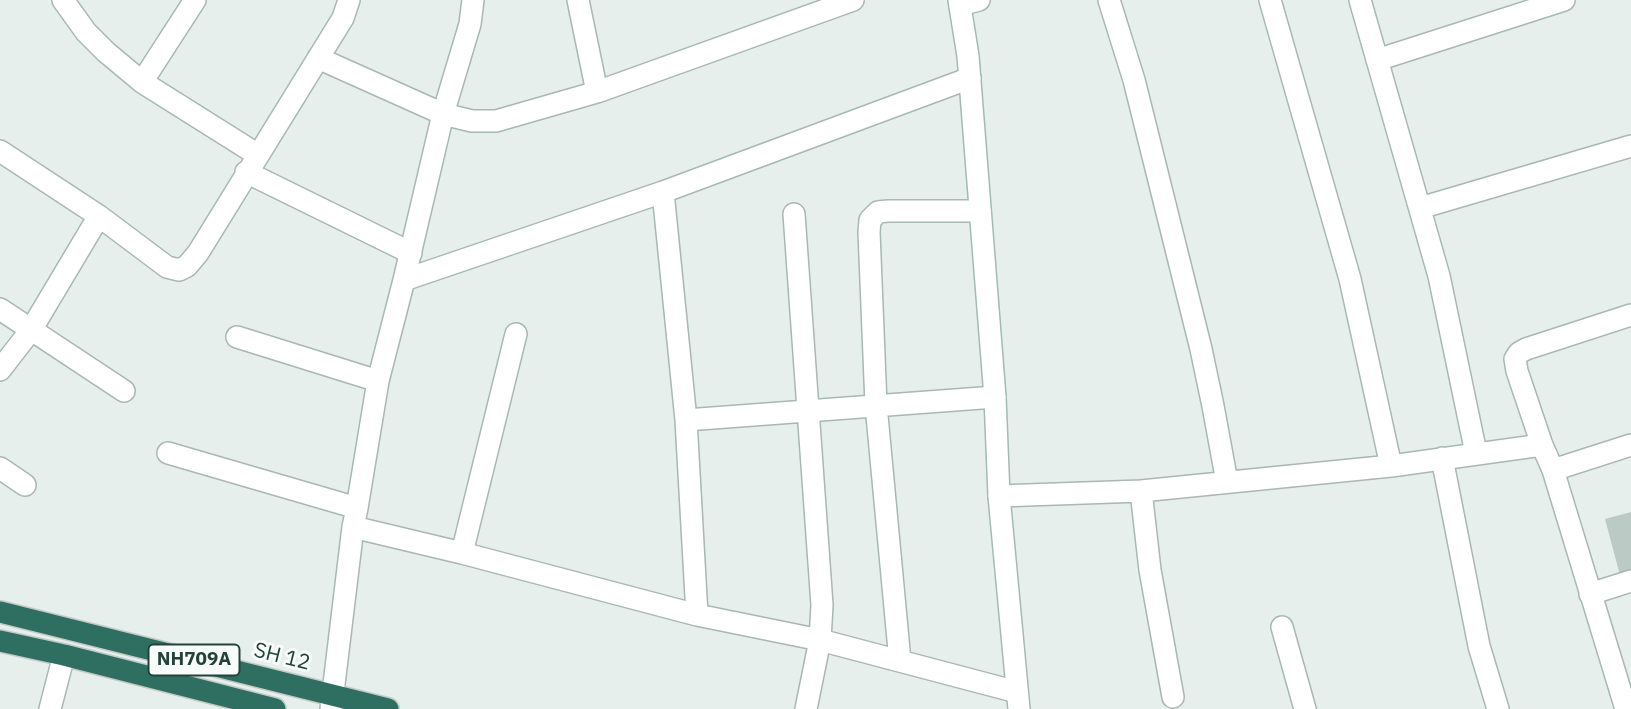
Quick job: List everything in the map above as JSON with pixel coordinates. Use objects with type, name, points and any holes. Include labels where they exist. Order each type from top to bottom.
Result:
[{"type":"highway","name":"SH 12","points":[[0,612],[332,702],[388,709]]},
{"type":"highway","name":"NH709A","points":[[0,641],[275,709]]},
{"type":"street","points":[[63,0],[86,32],[106,52],[252,164],[411,253]]},
{"type":"street","points":[[142,82],[195,0]]},
{"type":"street","points":[[0,151],[99,216],[167,267],[179,270],[187,266],[198,253],[342,18],[349,0]]},
{"type":"street","points":[[332,702],[355,517],[378,381],[443,114],[470,24],[473,0]]},
{"type":"street","points":[[578,0],[597,92]]},
{"type":"street","points":[[318,58],[443,114],[472,121],[496,121],[597,92],[853,0]]},
{"type":"street","points":[[1109,0],[1135,80],[1201,349],[1227,482]]},
{"type":"street","points":[[1270,0],[1350,279],[1391,466]]},
{"type":"street","points":[[1360,0],[1438,276],[1476,453]]},
{"type":"street","points":[[1377,60],[1564,0]]},
{"type":"street","points":[[168,453],[462,554],[697,615],[820,640],[900,661],[1018,700],[999,496],[995,397],[966,2]]},
{"type":"street","points":[[404,280],[663,192],[970,78]]},
{"type":"street","points":[[1420,208],[1631,146]]},
{"type":"street","points":[[663,192],[686,420],[697,615]]},
{"type":"street","points":[[900,661],[876,405],[870,220],[878,212],[888,211],[980,211]]},
{"type":"street","points":[[794,214],[822,605],[820,640],[806,709]]},
{"type":"street","points":[[0,370],[32,330],[99,216]]},
{"type":"street","points":[[0,309],[124,391]]},
{"type":"street","points":[[1626,709],[1625,684],[1590,594],[1553,470],[1542,445],[1515,359],[1519,353],[1631,316]]},
{"type":"street","points":[[462,554],[516,334]]},
{"type":"street","points":[[237,337],[378,381]]},
{"type":"street","points":[[686,420],[995,397]]},
{"type":"street","points":[[999,496],[1141,491],[1391,466],[1542,445]]},
{"type":"street","points":[[1553,470],[1631,445]]},
{"type":"street","points":[[1441,458],[1479,646],[1498,709]]},
{"type":"street","points":[[0,468],[25,485]]},
{"type":"street","points":[[1141,491],[1150,570],[1173,696]]},
{"type":"street","points":[[1590,594],[1631,581]]},
{"type":"street","points":[[1282,627],[1306,709]]},
{"type":"street","points":[[50,709],[64,655]]},
{"type":"building","points":[[1631,512],[1631,577],[1621,579],[1605,519]]}]
